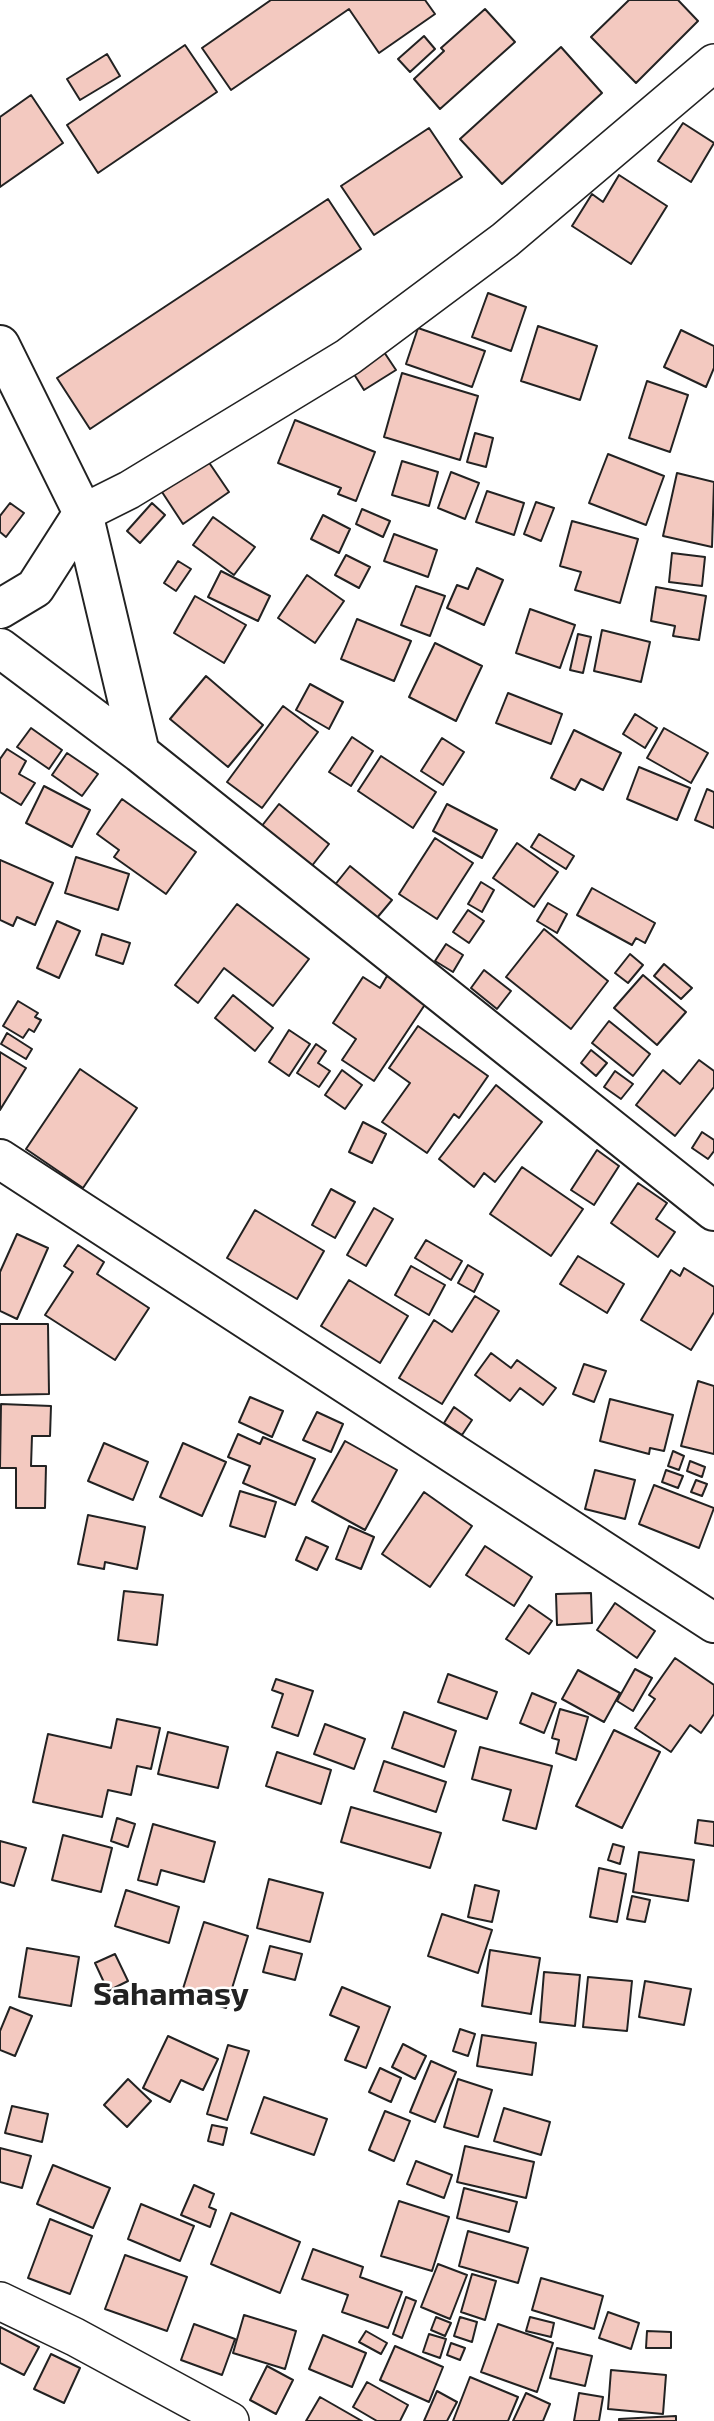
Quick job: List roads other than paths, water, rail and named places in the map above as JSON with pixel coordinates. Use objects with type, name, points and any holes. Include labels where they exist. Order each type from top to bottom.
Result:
[{"type":"street","points":[[0,609],[35,588],[83,513],[129,490],[348,357],[505,240],[714,63]]},
{"type":"street","points":[[0,345],[83,513],[140,753]]},
{"type":"street","points":[[0,648],[140,753],[714,1211]]},
{"type":"street","points":[[0,1159],[714,1623]]},
{"type":"street","points":[[0,2301],[75,2337],[230,2421]]},
{"type":"district","name":"Sahamasy","points":[[171,1994]]}]
